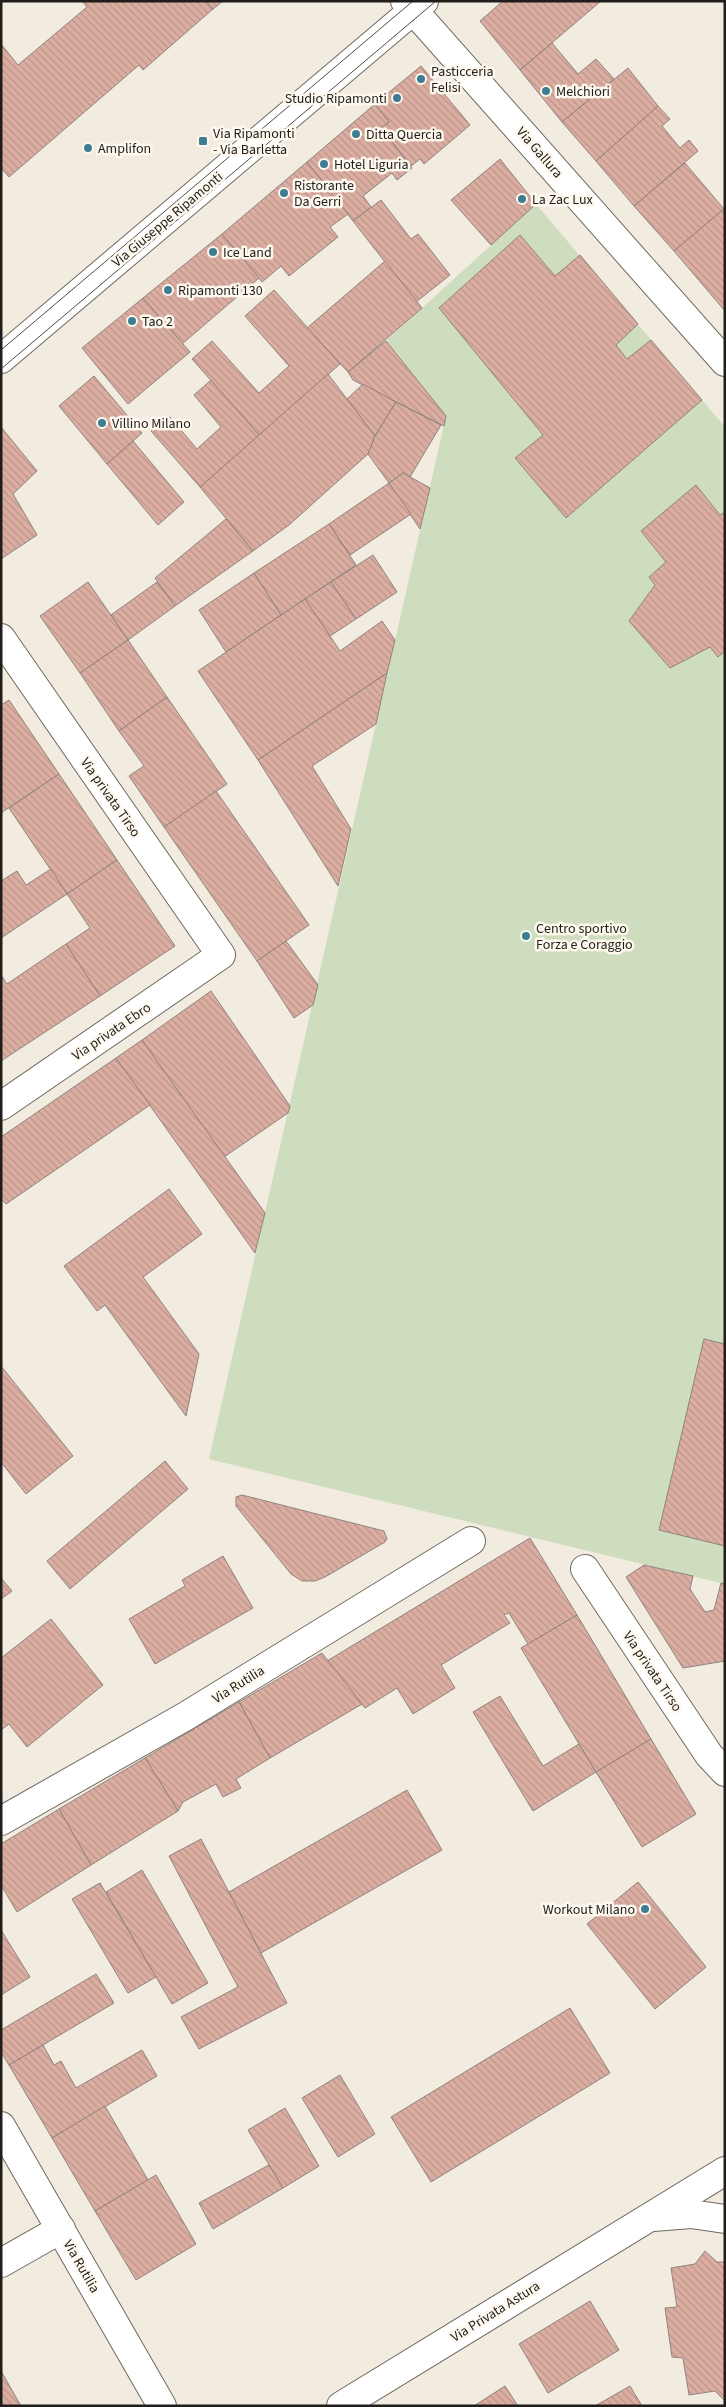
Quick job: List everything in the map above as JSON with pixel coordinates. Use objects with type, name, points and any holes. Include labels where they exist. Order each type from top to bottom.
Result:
[{"type":"street","name":"Via Giuseppe Ripamonti","points":[[1,360],[414,4]]},
{"type":"street","name":"Via Gallura","points":[[414,4],[725,362]]},
{"type":"street","name":"Via privata Tirso","points":[[1,638],[221,955]]},
{"type":"street","name":"Via privata Ebro","points":[[1,1106],[221,955]]},
{"type":"street","name":"Via Rutilia","points":[[1,1821],[186,1716],[471,1542]]},
{"type":"street","name":"Via privata Tirso","points":[[585,1568],[709,1755],[725,1772]]},
{"type":"street","name":"Via Rutilia","points":[[1,2126],[162,2406]]},
{"type":"street","name":"Via Privata Astura","points":[[341,2406],[725,2171]]},
{"type":"street","name":"Via Privata Astura","points":[[650,2217],[691,2214],[725,2219]]},
{"type":"street","points":[[1,2263],[61,2229]]},
{"type":"green space","name":"Centro sportivo Forza e Coraggio","points":[[536,204],[725,427],[725,1584],[209,1459],[446,416],[386,341]]},
{"type":"building","points":[[82,1],[206,1],[213,9],[143,70],[139,65],[9,177],[1,168],[1,44],[18,65],[87,7]]},
{"type":"building","points":[[206,1],[223,1],[213,9]]},
{"type":"building","points":[[503,1],[601,1],[520,70],[480,21]]},
{"type":"building","points":[[552,43],[578,74],[596,59],[614,79],[562,122],[520,70]]},
{"type":"building","points":[[421,66],[470,125],[424,164],[420,159],[411,166],[381,128],[389,122],[375,104]]},
{"type":"building","points":[[628,68],[658,106],[596,161],[562,122]]},
{"type":"building","points":[[375,104],[389,122],[381,128],[412,168],[397,180],[392,173],[363,196],[371,207],[353,221],[307,162]]},
{"type":"building","points":[[658,106],[670,119],[662,126],[680,148],[689,140],[698,151],[634,206],[596,161]]},
{"type":"building","points":[[500,159],[536,204],[491,245],[451,200]]},
{"type":"building","points":[[307,162],[348,214],[330,227],[338,237],[289,276],[281,266],[262,282],[222,234]]},
{"type":"building","points":[[685,163],[724,209],[674,251],[634,206]]},
{"type":"building","points":[[381,200],[411,239],[418,234],[450,275],[416,302],[353,221]]},
{"type":"building","points":[[725,208],[725,311],[674,251]]},
{"type":"building","points":[[222,234],[259,278],[182,344],[143,298]]},
{"type":"building","points":[[520,235],[555,276],[580,255],[638,324],[616,345],[627,359],[651,340],[702,400],[566,518],[515,458],[543,435],[439,308]]},
{"type":"building","points":[[385,261],[422,308],[348,372],[307,328]]},
{"type":"building","points":[[274,290],[340,364],[259,435],[192,359],[212,341],[259,393],[289,366],[245,316]]},
{"type":"building","points":[[143,298],[190,352],[128,404],[82,348]]},
{"type":"building","points":[[386,341],[446,416],[444,426],[353,380],[348,372]]},
{"type":"building","points":[[328,374],[375,436],[368,454],[289,525],[253,551],[200,487]]},
{"type":"building","points":[[94,376],[142,433],[107,464],[59,406]]},
{"type":"building","points":[[211,380],[259,435],[200,487],[151,431],[169,416],[197,449],[221,427],[194,395]]},
{"type":"building","points":[[363,384],[396,402],[375,436],[347,399]]},
{"type":"building","points":[[396,402],[441,425],[410,477],[403,473],[389,483],[368,454],[375,436]]},
{"type":"building","points":[[1,427],[37,471],[13,494],[37,535],[1,559]]},
{"type":"building","points":[[133,441],[184,502],[158,525],[107,464]]},
{"type":"building","points":[[403,473],[430,488],[420,529],[389,483]]},
{"type":"building","points":[[389,483],[411,514],[350,555],[329,524]]},
{"type":"building","points":[[696,485],[720,515],[725,512],[725,651],[718,657],[710,647],[670,668],[629,621],[655,585],[649,577],[666,562],[641,531]]},
{"type":"building","points":[[226,519],[253,551],[175,606],[155,578]]},
{"type":"building","points":[[329,524],[356,565],[281,615],[254,573]]},
{"type":"building","points":[[373,555],[397,592],[356,619],[331,582]]},
{"type":"building","points":[[254,573],[281,615],[226,652],[199,610]]},
{"type":"building","points":[[88,582],[128,640],[80,673],[40,616]]},
{"type":"building","points":[[157,582],[175,606],[128,640],[111,615]]},
{"type":"building","points":[[331,582],[356,619],[330,636],[305,599]]},
{"type":"building","points":[[305,599],[340,651],[382,621],[395,640],[387,673],[258,760],[198,671]]},
{"type":"building","points":[[128,640],[167,697],[119,731],[80,673]]},
{"type":"building","points":[[387,673],[376,724],[312,766],[351,829],[338,886],[258,760]]},
{"type":"building","points":[[167,697],[227,784],[164,827],[129,776],[144,766],[119,731]]},
{"type":"building","points":[[9,700],[59,774],[1,813],[1,705]]},
{"type":"building","points":[[59,774],[117,860],[67,894],[9,808]]},
{"type":"building","points":[[216,791],[309,925],[257,961],[164,827]]},
{"type":"building","points":[[117,860],[175,946],[100,996],[66,944],[90,928],[67,894]]},
{"type":"building","points":[[51,869],[67,894],[1,938],[1,881],[17,871],[26,885]]},
{"type":"building","points":[[286,941],[318,985],[313,1005],[294,1018],[257,961]]},
{"type":"building","points":[[66,944],[100,996],[1,1061],[1,975],[7,984]]},
{"type":"building","points":[[211,991],[290,1106],[288,1113],[224,1157],[142,1040]]},
{"type":"building","points":[[142,1040],[265,1213],[255,1253],[116,1058]]},
{"type":"building","points":[[116,1058],[150,1105],[6,1204],[1,1199],[1,1137]]},
{"type":"building","points":[[169,1189],[202,1234],[143,1277],[199,1354],[186,1416],[105,1305],[97,1311],[64,1266]]},
{"type":"building","points":[[704,1339],[725,1344],[725,1546],[659,1530]]},
{"type":"building","points":[[1,1366],[73,1456],[26,1494],[1,1462]]},
{"type":"building","points":[[165,1461],[188,1489],[70,1589],[47,1561]]},
{"type":"building","points":[[242,1495],[384,1531],[387,1539],[385,1542],[325,1577],[315,1581],[302,1581],[291,1574],[236,1506],[236,1497]]},
{"type":"building","points":[[530,1538],[577,1615],[528,1644],[509,1613],[504,1615],[510,1623],[441,1665],[455,1688],[413,1714],[397,1688],[365,1708],[327,1661]]},
{"type":"building","points":[[223,1556],[253,1608],[155,1664],[129,1619],[185,1586],[182,1580]]},
{"type":"building","points":[[644,1565],[693,1576],[690,1589],[705,1612],[714,1610],[721,1583],[725,1584],[725,1661],[683,1668],[626,1577]]},
{"type":"building","points":[[1,1578],[12,1591],[1,1599]]},
{"type":"building","points":[[577,1615],[651,1739],[596,1772],[521,1648]]},
{"type":"building","points":[[51,1619],[103,1685],[27,1747],[9,1724],[1,1730],[1,1658]]},
{"type":"building","points":[[322,1653],[362,1704],[270,1758],[239,1702]]},
{"type":"building","points":[[500,1696],[543,1766],[579,1744],[596,1772],[533,1811],[473,1712]]},
{"type":"building","points":[[239,1702],[270,1758],[236,1779],[241,1788],[223,1797],[216,1784],[183,1802],[178,1811],[145,1758]]},
{"type":"building","points":[[651,1739],[696,1814],[642,1847],[596,1772]]},
{"type":"building","points":[[145,1758],[178,1811],[91,1865],[59,1809]]},
{"type":"building","points":[[407,1790],[442,1850],[261,1953],[229,1892]]},
{"type":"building","points":[[59,1809],[91,1865],[17,1912],[1,1885],[1,1844]]},
{"type":"building","points":[[201,1839],[287,2003],[199,2049],[181,2017],[238,1987],[169,1856]]},
{"type":"building","points":[[142,1870],[208,1983],[172,2004],[106,1892]]},
{"type":"building","points":[[638,1882],[706,1967],[655,2009],[587,1924]]},
{"type":"building","points":[[100,1883],[156,1977],[128,1993],[72,1899]]},
{"type":"building","points":[[1,1930],[30,1977],[1,1995]]},
{"type":"building","points":[[96,1974],[114,2003],[9,2065],[1,2052],[1,2030]]},
{"type":"building","points":[[570,2008],[610,2073],[431,2182],[391,2117]]},
{"type":"building","points":[[43,2045],[54,2065],[61,2061],[76,2088],[142,2050],[157,2076],[52,2138],[9,2065]]},
{"type":"building","points":[[340,2075],[375,2134],[338,2157],[302,2098]]},
{"type":"building","points":[[105,2106],[148,2180],[95,2211],[52,2138]]},
{"type":"building","points":[[285,2108],[319,2166],[283,2188],[248,2130]]},
{"type":"building","points":[[269,2165],[283,2188],[213,2229],[199,2203]]},
{"type":"building","points":[[156,2175],[196,2244],[136,2280],[95,2211]]},
{"type":"building","points":[[705,2251],[717,2262],[725,2262],[725,2401],[715,2391],[689,2395],[683,2358],[672,2357],[665,2308],[677,2307],[671,2268],[695,2264]]},
{"type":"building","points":[[590,2301],[619,2350],[548,2393],[519,2344]]},
{"type":"building","points":[[1,2371],[21,2406],[1,2406]]},
{"type":"building","points":[[505,2386],[518,2406],[474,2406]]},
{"type":"building","points":[[630,2386],[642,2406],[595,2406]]},
{"type":"tram line","points":[[1,350],[413,1]]},
{"type":"tram line","points":[[1,369],[436,1]]},
{"type":"place","name":"Pasticceria Felisi","points":[[421,79]]},
{"type":"place","name":"Melchiori","points":[[546,91]]},
{"type":"place","name":"Studio Ripamonti","points":[[397,98]]},
{"type":"place","name":"Ditta Quercia","points":[[356,134]]},
{"type":"place","name":"Via Ripamonti - Via Barletta","points":[[203,141]]},
{"type":"place","name":"Amplifon","points":[[88,148]]},
{"type":"place","name":"Hotel Liguria","points":[[324,164]]},
{"type":"place","name":"Ristorante Da Gerri","points":[[284,193]]},
{"type":"place","name":"La Zac Lux","points":[[522,199]]},
{"type":"place","name":"Ice Land","points":[[213,252]]},
{"type":"place","name":"Ripamonti 130","points":[[168,290]]},
{"type":"place","name":"Tao 2","points":[[132,321]]},
{"type":"place","name":"Villino Milano","points":[[102,423]]},
{"type":"place","name":"Centro sportivo Forza e Coraggio","points":[[526,936]]},
{"type":"place","name":"Workout Milano","points":[[645,1909]]}]
